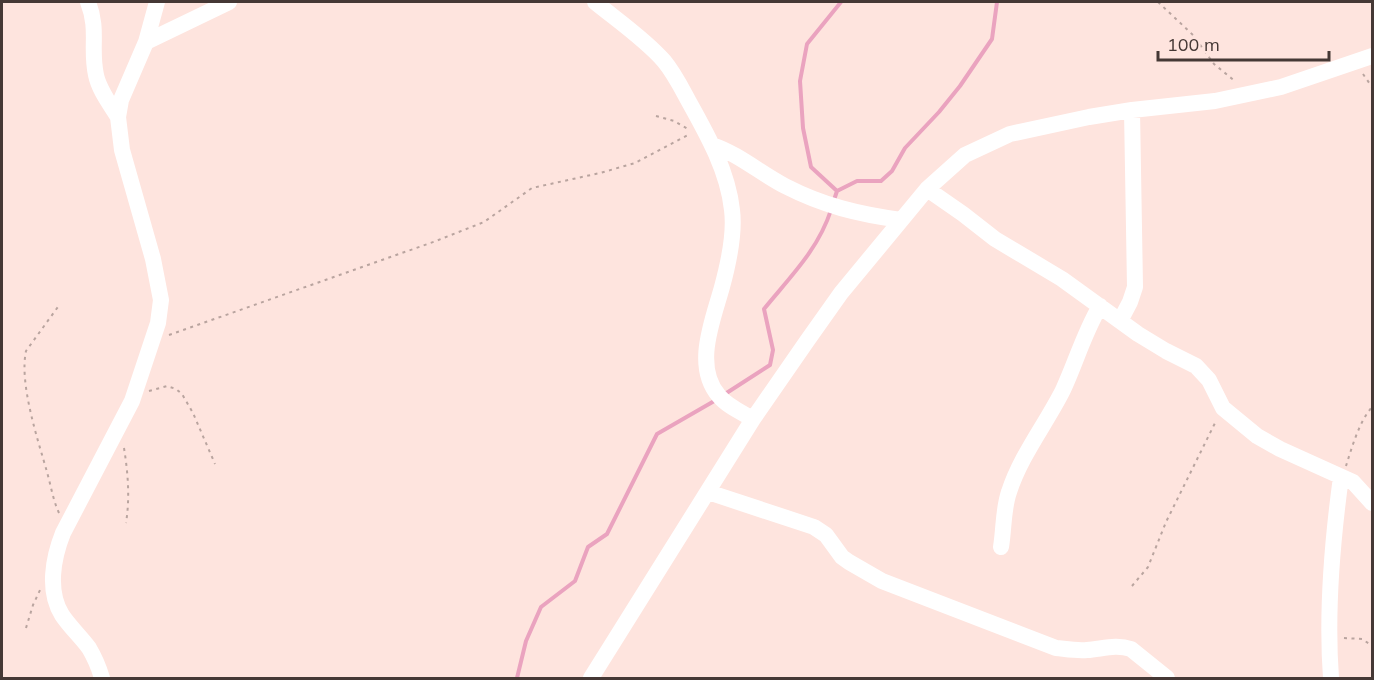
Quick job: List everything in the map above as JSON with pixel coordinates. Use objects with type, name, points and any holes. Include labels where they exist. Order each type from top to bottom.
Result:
[{"type":"street","points":[[88,2],[95,27],[96,78],[118,117]]},
{"type":"street","points":[[102,678],[96,660],[88,647],[60,613],[54,596],[53,570],[57,547],[65,528],[135,395],[158,324],[161,300],[153,260],[122,150],[118,117],[121,100],[146,42],[158,2]]},
{"type":"street","points":[[146,42],[229,2]]},
{"type":"street","points":[[595,2],[665,62],[677,79],[712,145],[733,211],[730,248],[708,341],[706,365],[709,382],[720,398],[729,406],[753,419]]},
{"type":"street","points":[[591,678],[753,419],[841,293],[927,189],[965,155],[1010,134],[1132,110],[1215,101],[1308,79],[1372,56]]},
{"type":"street","points":[[1120,321],[1135,287],[1132,110]]},
{"type":"street","points":[[712,145],[729,151],[785,186],[832,207],[901,220]]},
{"type":"street","points":[[927,189],[995,239],[1048,270],[1166,351],[1196,366],[1209,380],[1223,408],[1257,436],[1353,482],[1372,503]]},
{"type":"street","points":[[1001,547],[1008,494],[1012,483],[1036,435],[1062,391],[1084,334],[1100,306]]},
{"type":"street","points":[[1331,678],[1329,636],[1332,563],[1342,477]]},
{"type":"street","points":[[708,492],[814,527],[826,535],[842,557],[882,581],[1056,648],[1084,651],[1119,646],[1131,649],[1167,678]]},
{"type":"path","points":[[1158,2],[1193,35],[1214,64],[1250,93]]},
{"type":"path","points":[[152,342],[436,241],[484,222],[532,188],[635,163],[693,132],[674,121],[656,116]]},
{"type":"path","points":[[60,304],[26,351],[24,360],[27,391],[38,441],[53,500],[65,528]]},
{"type":"path","points":[[135,395],[167,386],[182,394],[194,413],[197,426],[215,464]]},
{"type":"path","points":[[1342,477],[1350,452],[1372,407]]},
{"type":"path","points":[[1132,586],[1148,567],[1166,522],[1223,408]]},
{"type":"path","points":[[120,425],[128,484],[126,523]]},
{"type":"path","points":[[26,628],[33,605],[53,570]]},
{"type":"path","points":[[1329,636],[1362,639],[1371,645]]},
{"type":"waterway","points":[[834,200],[837,191],[811,167],[803,128],[800,81],[807,44],[841,2]]},
{"type":"waterway","points":[[837,191],[857,181],[881,181],[892,171],[905,148],[960,86],[992,39],[997,2]]},
{"type":"waterway","points":[[725,394],[770,365],[773,350],[764,309],[811,250],[831,210]]},
{"type":"waterway","points":[[517,678],[526,641],[541,607],[575,581],[588,547],[607,534],[657,434],[716,400]]}]
